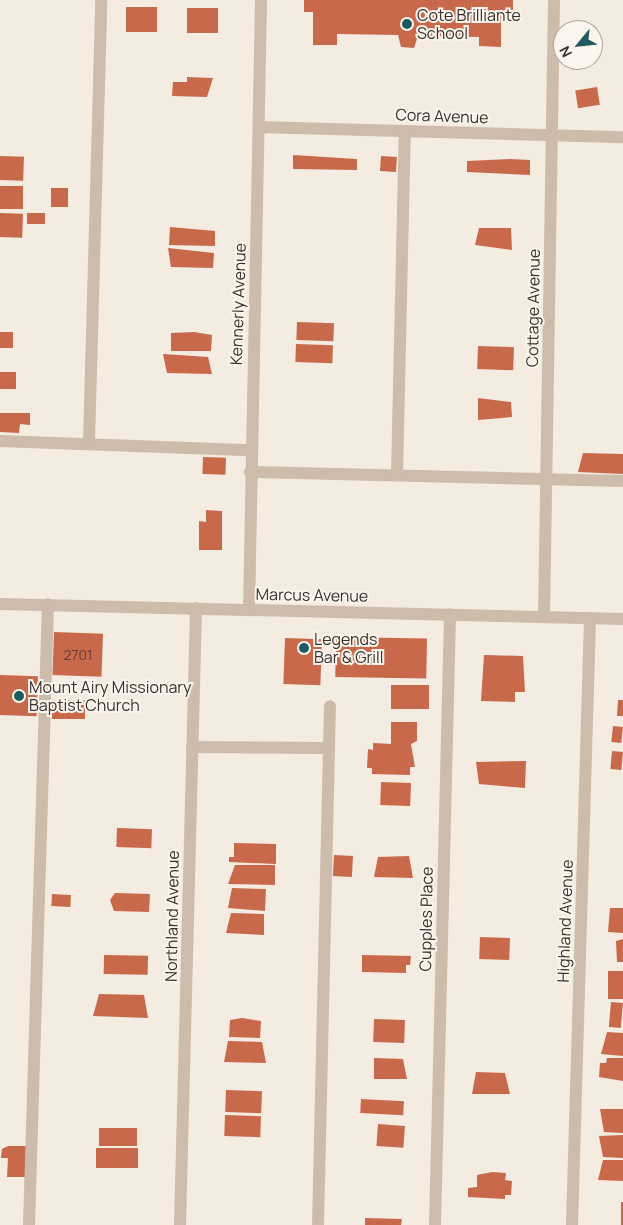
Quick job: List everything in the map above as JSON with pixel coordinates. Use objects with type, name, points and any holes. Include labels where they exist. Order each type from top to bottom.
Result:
[{"type":"street","points":[[89,442],[101,0]]},
{"type":"street","name":"Kennerly Avenue","points":[[249,610],[250,450],[260,128],[260,0]]},
{"type":"street","name":"Cottage Avenue","points":[[544,617],[554,0]]},
{"type":"street","name":"Cora Avenue","points":[[260,128],[623,137]]},
{"type":"street","points":[[397,475],[405,131]]},
{"type":"street","points":[[0,441],[89,442],[250,450]]},
{"type":"street","points":[[250,472],[623,481]]},
{"type":"street","name":"Marcus Avenue","points":[[0,604],[623,619]]},
{"type":"street","points":[[29,1225],[48,604]]},
{"type":"street","name":"Northland Avenue","points":[[180,1225],[196,608]]},
{"type":"street","name":"Cupples Place","points":[[435,1225],[450,614]]},
{"type":"street","name":"Highland Avenue","points":[[572,1225],[590,618]]},
{"type":"street","points":[[318,1225],[330,706]]},
{"type":"street","points":[[192,747],[329,748]]},
{"type":"building","name":"Cote Brilliante School","points":[[304,0],[513,0],[513,15],[501,15],[501,47],[479,46],[479,37],[418,36],[414,48],[401,47],[398,35],[337,34],[337,45],[313,45],[313,12],[304,12]]},
{"type":"building","points":[[126,7],[157,7],[157,32],[126,32]]},
{"type":"building","points":[[187,8],[218,8],[218,33],[187,33]]},
{"type":"building","points":[[187,77],[213,78],[207,97],[172,96],[173,82],[187,82]]},
{"type":"building","points":[[597,87],[600,105],[578,108],[575,90]]},
{"type":"building","points":[[293,155],[357,159],[357,170],[293,169]]},
{"type":"building","points":[[0,156],[24,157],[23,181],[0,180]]},
{"type":"building","points":[[381,156],[397,157],[396,172],[380,171]]},
{"type":"building","points":[[530,160],[530,175],[467,172],[467,161]]},
{"type":"building","points":[[0,186],[23,186],[23,209],[0,209]]},
{"type":"building","points":[[51,188],[68,188],[68,207],[51,207]]},
{"type":"building","points":[[0,213],[23,214],[22,238],[0,237]]},
{"type":"building","points":[[27,213],[45,213],[45,224],[27,224]]},
{"type":"building","points":[[170,227],[215,231],[215,246],[169,245]]},
{"type":"building","points":[[479,228],[511,228],[512,250],[475,245]]},
{"type":"building","points":[[168,248],[214,253],[213,268],[171,267]]},
{"type":"building","points":[[297,322],[334,323],[333,341],[296,340]]},
{"type":"building","points":[[0,332],[13,332],[13,348],[0,348]]},
{"type":"building","points":[[194,332],[212,335],[211,351],[171,351],[171,333]]},
{"type":"building","points":[[296,344],[333,345],[332,363],[295,362]]},
{"type":"building","points":[[478,346],[514,347],[513,370],[477,369]]},
{"type":"building","points":[[163,354],[208,357],[212,374],[167,373]]},
{"type":"building","points":[[0,372],[16,372],[16,389],[0,389]]},
{"type":"building","points":[[478,398],[511,402],[512,417],[478,420]]},
{"type":"building","points":[[0,413],[30,413],[30,425],[20,424],[19,433],[0,432]]},
{"type":"building","points":[[583,453],[623,454],[623,474],[578,472]]},
{"type":"building","points":[[203,457],[226,458],[225,475],[202,474]]},
{"type":"building","points":[[206,510],[222,511],[222,550],[199,550],[199,521],[206,522]]},
{"type":"building","points":[[54,632],[103,634],[101,677],[52,675]]},
{"type":"building","points":[[336,637],[427,639],[426,679],[335,677]]},
{"type":"building","points":[[285,638],[322,639],[320,685],[283,684]]},
{"type":"building","points":[[484,655],[523,656],[525,692],[515,692],[515,702],[481,701]]},
{"type":"building","name":"Mount Airy Missionary Baptist Church","points":[[0,675],[38,676],[37,716],[0,715]]},
{"type":"building","points":[[391,685],[429,685],[429,709],[391,709]]},
{"type":"building","points":[[52,700],[85,700],[85,719],[52,719]]},
{"type":"building","points":[[618,700],[623,700],[623,716],[617,716]]},
{"type":"building","points":[[391,722],[417,722],[417,741],[411,744],[415,767],[410,767],[410,775],[372,774],[372,768],[367,768],[368,749],[373,750],[373,743],[391,744]]},
{"type":"building","points":[[613,726],[623,727],[621,743],[611,742]]},
{"type":"building","points":[[612,751],[623,752],[621,770],[610,769]]},
{"type":"building","points":[[526,761],[525,788],[479,784],[476,762]]},
{"type":"building","points":[[381,782],[411,783],[410,806],[380,805]]},
{"type":"building","points":[[117,828],[152,829],[151,848],[116,847]]},
{"type":"building","points":[[234,843],[276,844],[276,864],[229,862],[229,857],[234,857]]},
{"type":"building","points":[[334,855],[353,856],[352,877],[333,876]]},
{"type":"building","points":[[409,856],[413,878],[374,877],[378,857]]},
{"type":"building","points":[[235,865],[275,865],[275,885],[228,884]]},
{"type":"building","points":[[232,888],[266,889],[265,911],[228,908]]},
{"type":"building","points":[[115,893],[150,894],[149,912],[114,911],[110,900]]},
{"type":"building","points":[[52,894],[71,895],[70,907],[51,906]]},
{"type":"building","points":[[610,908],[623,908],[623,933],[608,932]]},
{"type":"building","points":[[231,913],[264,914],[264,935],[226,933]]},
{"type":"building","points":[[480,937],[510,938],[509,960],[479,959]]},
{"type":"building","points":[[623,939],[623,962],[617,962],[616,941]]},
{"type":"building","points":[[104,955],[148,956],[148,975],[104,974]]},
{"type":"building","points":[[362,955],[411,956],[410,965],[406,965],[406,973],[362,972]]},
{"type":"building","points":[[608,971],[623,971],[623,999],[608,999]]},
{"type":"building","points":[[99,994],[144,995],[148,1018],[93,1016]]},
{"type":"building","points":[[611,1002],[623,1003],[621,1028],[609,1027]]},
{"type":"building","points":[[242,1018],[261,1021],[260,1038],[229,1037],[230,1020]]},
{"type":"building","points":[[374,1019],[405,1020],[404,1043],[373,1042]]},
{"type":"building","points":[[607,1032],[623,1033],[623,1056],[601,1054]]},
{"type":"building","points":[[228,1041],[262,1042],[266,1063],[224,1062]]},
{"type":"building","points":[[374,1058],[403,1059],[407,1079],[374,1079]]},
{"type":"building","points":[[607,1058],[623,1058],[623,1081],[599,1077],[600,1063],[606,1063]]},
{"type":"building","points":[[476,1072],[505,1073],[510,1094],[472,1094]]},
{"type":"building","points":[[226,1090],[262,1091],[261,1113],[225,1112]]},
{"type":"building","points":[[361,1099],[404,1101],[403,1115],[360,1113]]},
{"type":"building","points":[[600,1109],[623,1109],[623,1133],[604,1132]]},
{"type":"building","points":[[225,1115],[261,1116],[260,1137],[224,1136]]},
{"type":"building","points":[[378,1124],[405,1126],[403,1148],[376,1146]]},
{"type":"building","points":[[99,1128],[137,1128],[137,1146],[99,1146]]},
{"type":"building","points":[[623,1135],[623,1158],[603,1157],[599,1136]]},
{"type":"building","points":[[8,1146],[27,1146],[26,1177],[7,1177],[8,1158],[1,1158],[2,1149]]},
{"type":"building","points":[[96,1148],[138,1148],[138,1168],[96,1168]]},
{"type":"building","points":[[603,1160],[623,1160],[623,1181],[598,1180]]},
{"type":"building","points":[[492,1172],[506,1173],[505,1180],[512,1181],[511,1195],[505,1195],[505,1199],[468,1197],[468,1188],[477,1187],[477,1175]]},
{"type":"building","points":[[621,1202],[623,1202],[623,1225],[621,1225]]},
{"type":"building","points":[[365,1218],[402,1219],[401,1225],[365,1225]]},
{"type":"place","name":"Cote Brilliante School","points":[[407,24]]},
{"type":"place","name":"Legends Bar & Grill","points":[[304,648]]},
{"type":"place","name":"Mount Airy Missionary Baptist Church","points":[[19,696]]}]
